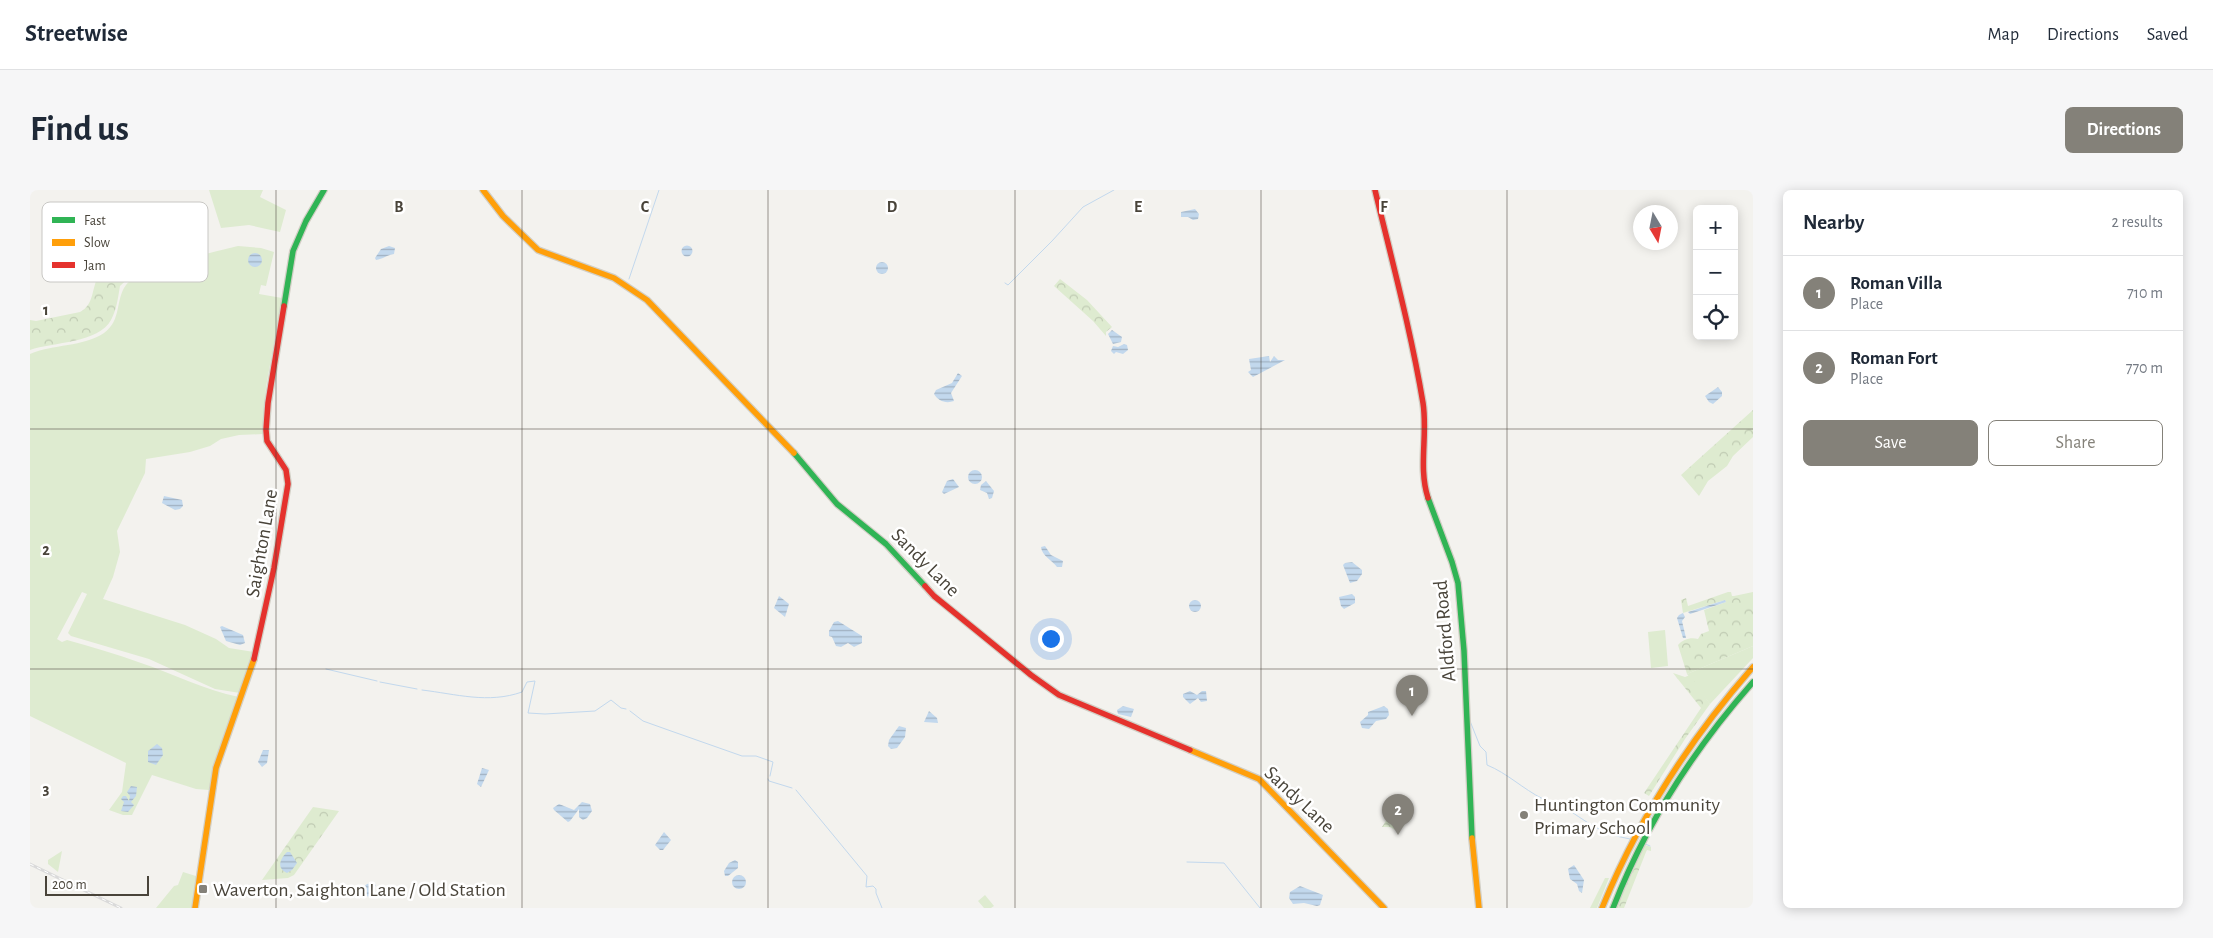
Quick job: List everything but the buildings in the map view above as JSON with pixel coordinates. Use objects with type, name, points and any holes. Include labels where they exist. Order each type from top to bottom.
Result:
[{"type":"main road","name":"Saighton Lane","points":[[195,908],[216,768],[254,665],[274,568],[288,484],[286,470],[267,441],[266,430],[271,382],[293,251],[306,221],[324,190]]},
{"type":"main road","name":"Sandy Lane","points":[[483,190],[503,216],[538,250],[614,278],[647,300],[788,445],[837,504],[886,544],[934,596],[1031,676],[1059,695],[1259,779],[1384,908]]},
{"type":"main road","name":"Aldford Road","points":[[1375,190],[1408,328],[1425,422],[1424,484],[1437,528],[1456,576],[1469,748],[1470,825],[1479,908]]},
{"type":"main road","points":[[1602,908],[1631,842],[1668,777],[1696,736],[1753,667]]},
{"type":"main road","points":[[1613,908],[1641,844],[1679,777],[1694,755],[1753,682]]},
{"type":"green space","points":[[209,190],[263,190],[260,197],[286,210],[280,232],[249,225],[221,228]]},
{"type":"green space","points":[[238,246],[261,248],[274,252],[266,286],[261,285],[259,294],[282,298],[266,387],[263,434],[239,435],[221,439],[210,446],[190,452],[146,459],[145,473],[117,531],[120,552],[113,577],[103,599],[185,625],[216,639],[229,648],[254,652],[240,693],[215,689],[149,659],[71,636],[68,633],[87,594],[82,592],[57,639],[62,642],[67,640],[113,654],[201,686],[239,697],[213,769],[209,790],[196,789],[152,775],[132,815],[123,815],[109,810],[122,792],[126,763],[30,716],[30,354],[48,348],[87,341],[104,333],[110,328],[116,316],[120,297],[130,282],[208,282],[208,253]]},
{"type":"green space","points":[[1060,279],[1087,300],[1112,327],[1106,332],[1106,336],[1093,321],[1054,286]]},
{"type":"green space","points":[[96,282],[124,282],[120,286],[115,312],[105,328],[75,341],[30,350],[30,320],[36,321],[80,312],[88,305]]},
{"type":"green space","points":[[1753,410],[1753,437],[1733,456],[1727,466],[1708,481],[1699,496],[1681,475]]},
{"type":"green space","points":[[1731,592],[1732,596],[1734,596],[1753,592],[1753,646],[1687,674],[1678,645],[1687,639],[1698,639],[1701,634],[1709,631],[1704,610],[1726,602],[1725,600],[1683,613],[1681,600],[1686,598],[1688,606]]},
{"type":"green space","points":[[1665,630],[1668,666],[1651,668],[1648,632]]},
{"type":"green space","points":[[1753,646],[1753,658],[1710,704],[1687,674]]},
{"type":"green space","points":[[1673,673],[1685,677],[1690,675],[1710,704],[1649,796],[1644,793],[1701,708]]},
{"type":"green space","points":[[313,807],[339,811],[294,875],[288,878],[262,880]]},
{"type":"green space","points":[[1398,808],[1402,810],[1401,816],[1405,820],[1404,826],[1397,831],[1390,827],[1382,827],[1392,811]]},
{"type":"green space","points":[[1645,845],[1651,847],[1651,851],[1647,850],[1646,852],[1624,908],[1616,908]]},
{"type":"green space","points":[[62,851],[58,872],[48,864],[48,860]]},
{"type":"green space","points":[[183,872],[199,877],[193,908],[156,908],[174,886],[178,885]]},
{"type":"green space","points":[[1605,878],[1609,878],[1597,908],[1590,908]]},
{"type":"green space","points":[[985,895],[994,906],[991,908],[984,908],[978,901]]},
{"type":"water","points":[[1195,209],[1199,214],[1198,219],[1193,220],[1188,217],[1181,217],[1181,212]]},
{"type":"water","points":[[687,245],[693,251],[687,257],[681,251]]},
{"type":"water","points":[[389,246],[395,248],[394,254],[376,260],[375,258],[381,249]]},
{"type":"water","points":[[252,253],[258,253],[262,260],[258,267],[252,267],[248,263],[248,257]]},
{"type":"water","points":[[882,262],[888,268],[882,274],[876,268]]},
{"type":"water","points":[[1112,330],[1122,337],[1121,342],[1113,344],[1108,334]]},
{"type":"water","points":[[1124,344],[1127,345],[1128,350],[1123,354],[1116,352],[1114,354],[1111,351],[1113,346],[1118,347]]},
{"type":"water","points":[[1269,356],[1270,362],[1274,356],[1278,360],[1285,360],[1253,377],[1248,372],[1251,370],[1249,359]]},
{"type":"water","points":[[958,373],[962,376],[951,393],[954,401],[942,401],[934,394],[936,390],[952,383]]},
{"type":"water","points":[[1718,387],[1722,392],[1722,396],[1713,404],[1705,396]]},
{"type":"water","points":[[975,470],[980,472],[982,477],[980,482],[975,484],[970,482],[968,477],[970,472]]},
{"type":"water","points":[[953,479],[959,487],[944,494],[942,492],[947,481]]},
{"type":"water","points":[[986,481],[994,491],[992,498],[989,499],[987,493],[980,490],[981,485]]},
{"type":"water","points":[[164,496],[182,500],[183,506],[175,510],[162,503]]},
{"type":"water","points":[[1045,546],[1051,555],[1063,561],[1062,567],[1057,567],[1045,555],[1041,547]]},
{"type":"water","points":[[1352,562],[1362,570],[1362,574],[1357,581],[1350,583],[1343,565]]},
{"type":"water","points":[[1352,594],[1355,597],[1355,603],[1344,609],[1341,606],[1339,597]]},
{"type":"water","points":[[779,596],[789,604],[785,617],[774,608]]},
{"type":"water","points":[[1193,600],[1197,600],[1201,606],[1197,612],[1193,612],[1189,608],[1189,604]]},
{"type":"water","points":[[1725,600],[1726,602],[1690,614],[1688,612]]},
{"type":"water","points":[[1683,613],[1685,617],[1682,621],[1686,638],[1683,638],[1677,618]]},
{"type":"water","points":[[838,621],[862,636],[862,643],[854,647],[848,643],[841,647],[836,646],[832,637],[829,636],[829,631],[834,622]]},
{"type":"water","points":[[222,626],[243,635],[245,643],[240,645],[226,641],[220,627]]},
{"type":"water","points":[[1190,691],[1197,695],[1202,691],[1206,691],[1207,701],[1201,702],[1198,698],[1190,704],[1183,697],[1183,694]]},
{"type":"water","points":[[1123,706],[1134,709],[1131,717],[1118,714],[1117,710]]},
{"type":"water","points":[[1384,706],[1388,709],[1389,715],[1386,719],[1376,721],[1369,729],[1362,728],[1360,722],[1368,715],[1368,712]]},
{"type":"water","points":[[929,711],[937,718],[938,723],[924,722]]},
{"type":"water","points":[[899,726],[906,728],[905,737],[897,748],[891,749],[888,746],[889,740]]},
{"type":"water","points":[[157,744],[162,748],[163,755],[156,765],[148,762],[148,751]]},
{"type":"water","points":[[263,750],[269,750],[267,763],[262,767],[258,762]]},
{"type":"water","points":[[482,768],[489,770],[481,787],[477,784]]},
{"type":"water","points":[[131,786],[137,787],[136,796],[131,802],[134,805],[128,812],[121,811],[124,802],[121,799],[123,796],[126,796],[129,801],[130,796],[127,792]]},
{"type":"water","points":[[582,802],[590,804],[592,811],[583,820],[579,817],[579,809],[568,822],[553,808],[559,804],[574,810]]},
{"type":"water","points":[[664,832],[671,840],[663,850],[660,850],[655,845]]},
{"type":"water","points":[[287,852],[290,852],[297,863],[287,873],[281,869],[280,863]]},
{"type":"water","points":[[735,860],[738,862],[738,868],[728,876],[725,876],[724,871],[729,863]]},
{"type":"water","points":[[1574,865],[1584,880],[1582,893],[1579,891],[1577,884],[1570,879],[1568,869]]},
{"type":"water","points":[[739,875],[744,877],[746,882],[744,887],[739,889],[734,887],[732,882],[734,877]]},
{"type":"water","points":[[372,883],[376,885],[368,897],[362,888]]},
{"type":"water","points":[[1300,886],[1323,895],[1320,905],[1293,904],[1289,898],[1290,892]]},
{"type":"waterway","points":[[629,279],[659,190]]},
{"type":"waterway","points":[[1005,283],[1008,285],[1083,207],[1114,190]]},
{"type":"waterway","points":[[326,669],[377,681]]},
{"type":"waterway","points":[[422,690],[472,697],[497,697],[522,692],[527,682],[535,681],[528,713],[545,714],[595,711],[611,700],[621,708],[626,709]]},
{"type":"waterway","points":[[380,682],[417,689]]},
{"type":"waterway","points":[[630,711],[643,721],[671,731],[742,756],[756,756],[773,762],[770,776]]},
{"type":"waterway","points":[[1470,721],[1480,746],[1486,752],[1487,765],[1536,795],[1561,805],[1602,830],[1630,839]]},
{"type":"waterway","points":[[768,779],[769,781],[792,788]]},
{"type":"waterway","points":[[796,790],[867,876],[866,887],[873,886],[876,889],[882,908]]},
{"type":"waterway","points":[[1643,843],[1650,846]]},
{"type":"waterway","points":[[1187,862],[1224,863],[1260,908]]},
{"type":"railway","points":[[30,864],[121,908]]},
{"type":"traffic: fast","points":[[284,306],[293,251],[306,221],[324,190]]},
{"type":"traffic: fast","points":[[794,453],[837,504],[886,544],[925,586]]},
{"type":"traffic: fast","points":[[1428,498],[1458,583],[1464,651],[1472,838]]},
{"type":"traffic: fast","points":[[1613,908],[1640,846],[1673,789],[1710,734],[1753,682]]},
{"type":"traffic: slow","points":[[483,190],[503,216],[538,250],[614,278],[647,300],[794,453]]},
{"type":"traffic: slow","points":[[195,908],[216,768],[254,659]]},
{"type":"traffic: slow","points":[[1602,908],[1632,843],[1667,781],[1708,723],[1753,667]]},
{"type":"traffic: slow","points":[[1190,750],[1259,779],[1384,908]]},
{"type":"traffic: slow","points":[[1472,838],[1479,908]]},
{"type":"traffic: jam","points":[[1375,190],[1407,323],[1423,403],[1423,463],[1428,498]]},
{"type":"traffic: jam","points":[[254,659],[274,568],[288,484],[286,470],[267,441],[266,430],[268,403],[284,306]]},
{"type":"traffic: jam","points":[[925,586],[934,596],[1031,675],[1059,695],[1190,750]]},
{"type":"place","name":"Roman Villa","points":[[1412,716]]},
{"type":"place","name":"Huntington Community Primary School","points":[[1524,815]]},
{"type":"place","name":"Roman Fort","points":[[1398,835]]},
{"type":"place","name":"Waverton, Saighton Lane / Old Station","points":[[203,889]]}]
